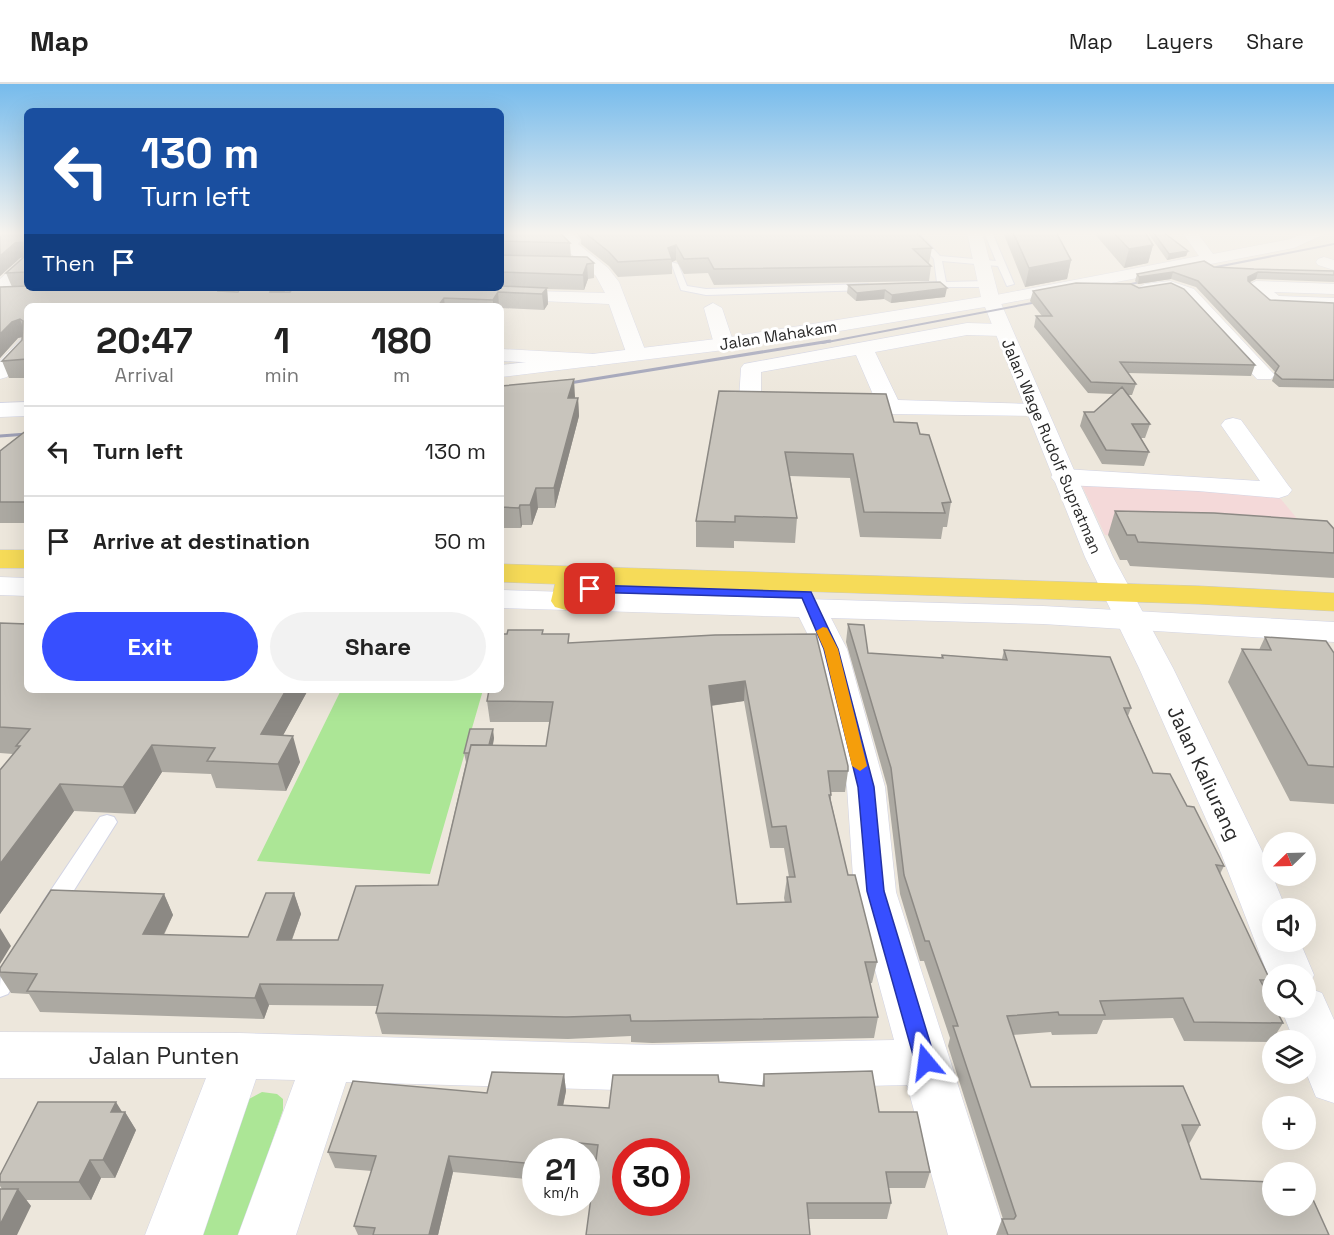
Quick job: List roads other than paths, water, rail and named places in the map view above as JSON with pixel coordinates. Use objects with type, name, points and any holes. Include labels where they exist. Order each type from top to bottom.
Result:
[{"type":"main road","points":[[0,559],[24,559]]},
{"type":"main road","points":[[0,574],[24,575]]},
{"type":"main road","points":[[508,589],[1125,606],[1334,615]]},
{"type":"main road","points":[[1125,606],[1334,602]]},
{"type":"street","points":[[610,286],[637,355]]},
{"type":"street","name":"Jalan Wage Rudolf Supratman","points":[[988,286],[994,307],[1064,477],[1099,557],[1125,606]]},
{"type":"street","points":[[1036,411],[750,400],[751,368],[967,329],[994,307],[1086,286]]},
{"type":"street","points":[[994,307],[1164,286],[1176,287],[1188,293],[1264,375]]},
{"type":"street","points":[[1334,289],[1256,286],[1275,301],[1334,303]]},
{"type":"street","points":[[480,294],[617,300]]},
{"type":"street","points":[[0,297],[21,296]]},
{"type":"street","name":"Jalan Mahakam","points":[[595,360],[994,307]]},
{"type":"street","points":[[712,308],[724,344]]},
{"type":"street","points":[[0,373],[24,347]]},
{"type":"street","points":[[863,347],[890,407]]},
{"type":"street","points":[[504,355],[595,360]]},
{"type":"street","points":[[504,370],[595,360]]},
{"type":"street","points":[[0,410],[24,409]]},
{"type":"street","points":[[1064,477],[1198,483],[1278,490],[1233,425]]},
{"type":"street","points":[[0,586],[24,587]]},
{"type":"street","points":[[508,589],[566,595],[827,602],[1125,606],[1334,632]]},
{"type":"street","points":[[827,602],[831,649],[866,787],[876,891],[977,1235]]},
{"type":"street","name":"Jalan Kaliurang","points":[[1125,606],[1242,853],[1262,903]]},
{"type":"street","points":[[1309,1018],[1334,1080]]},
{"type":"street","name":"Jalan Punten","points":[[0,1055],[239,1056],[652,1068],[926,1062]]},
{"type":"street","points":[[174,1235],[239,1056]]},
{"type":"street","points":[[267,1235],[328,1059]]},
{"type":"lane","points":[[683,286],[684,288],[706,292],[884,287]]},
{"type":"lane","points":[[907,286],[917,286]]},
{"type":"lane","points":[[944,286],[994,307]]},
{"type":"lane","points":[[38,929],[107,822]]},
{"type":"lane","points":[[0,987],[25,948]]},
{"type":"railway","points":[[1113,288],[1123,286]]},
{"type":"railway","points":[[822,343],[1048,300]]},
{"type":"railway","points":[[557,385],[830,341]]},
{"type":"railway","points":[[0,436],[24,434]]}]
